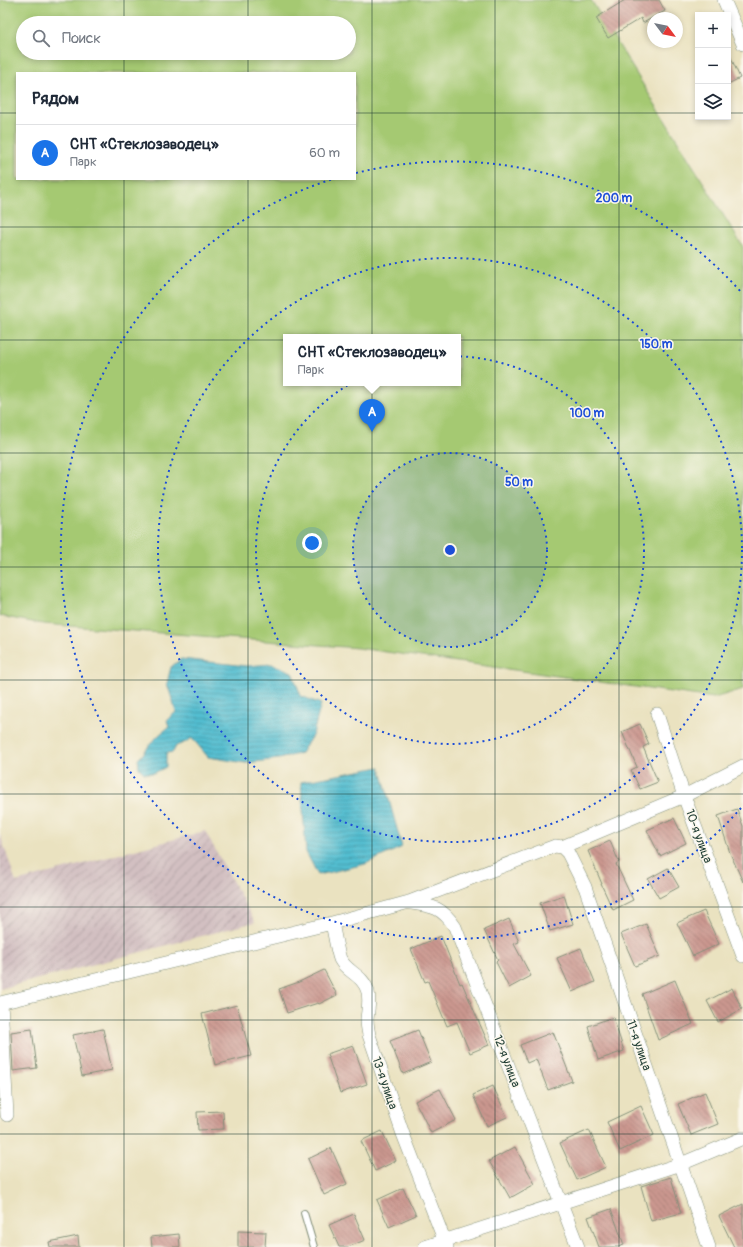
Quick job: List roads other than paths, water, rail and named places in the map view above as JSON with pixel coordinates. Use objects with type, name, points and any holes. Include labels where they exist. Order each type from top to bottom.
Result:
[{"type":"street","points":[[724,0],[743,44]]},
{"type":"street","name":"10-я улица","points":[[657,714],[684,796],[743,956]]},
{"type":"street","points":[[7,1115],[1,1003],[332,923],[409,902],[555,846],[562,846],[684,796],[743,766]]},
{"type":"street","name":"11-я улица","points":[[562,846],[568,853],[585,887],[710,1247]]},
{"type":"street","name":"12-я улица","points":[[409,902],[431,906],[444,912],[455,927],[578,1247]]},
{"type":"street","name":"13-я улица","points":[[332,923],[340,959],[346,967],[357,974],[364,982],[370,1002],[367,1021],[369,1035],[403,1134],[446,1244]]},
{"type":"street","points":[[425,1247],[446,1244],[562,1203],[681,1164],[743,1138]]},
{"type":"lane","points":[[304,1213],[314,1247]]},
{"type":"water","points":[[181,659],[247,666],[272,664],[292,672],[301,696],[321,704],[313,734],[301,753],[279,759],[246,763],[208,757],[192,738],[176,746],[173,752],[166,753],[166,767],[154,773],[144,773],[139,768],[138,759],[155,738],[169,727],[167,720],[176,712],[167,683],[171,667]]},
{"type":"water","points":[[380,767],[402,847],[365,864],[318,875],[306,852],[301,782]]},
{"type":"place","name":"СНТ «Стеклозаводец»","points":[[372,432]]}]
